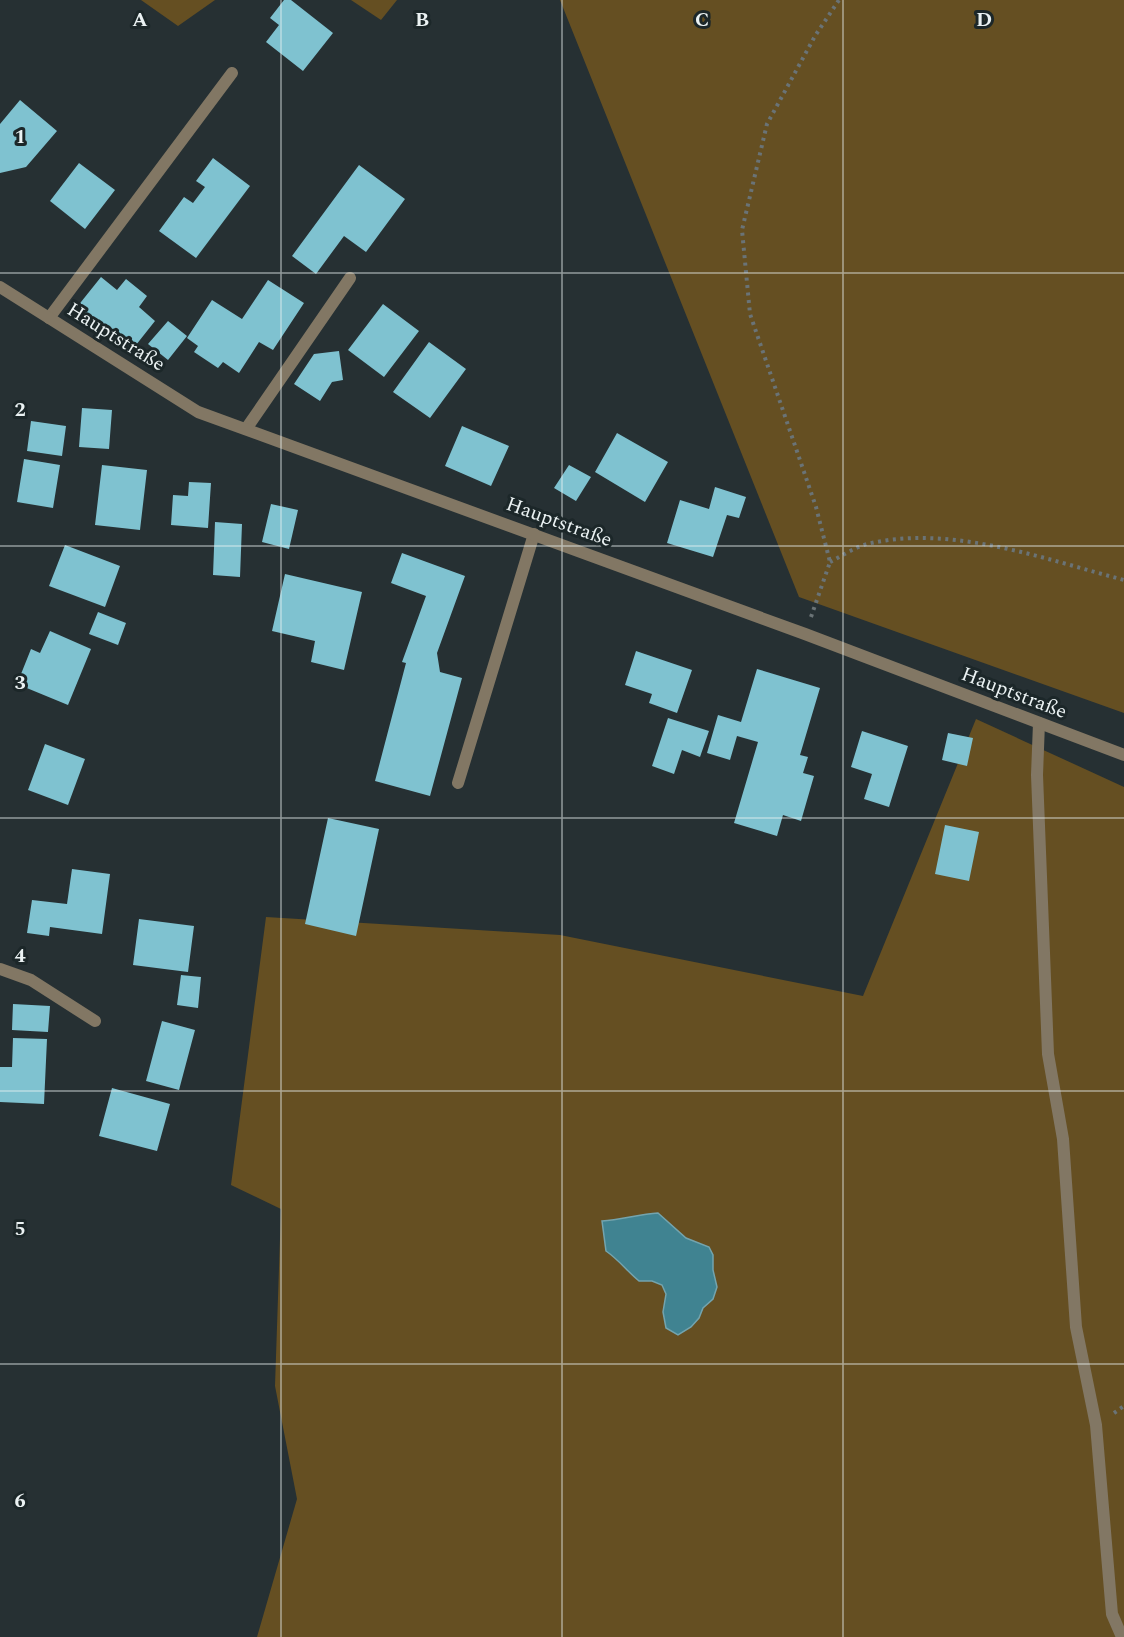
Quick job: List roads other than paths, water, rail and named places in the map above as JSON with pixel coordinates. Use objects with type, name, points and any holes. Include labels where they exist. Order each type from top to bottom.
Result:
[{"type":"street","points":[[49,318],[232,73]]},
{"type":"street","points":[[246,429],[351,278]]},
{"type":"street","name":"Hauptstraße","points":[[0,287],[198,412],[805,634],[1124,755]]},
{"type":"street","points":[[458,783],[534,534]]},
{"type":"street","points":[[1039,723],[1037,775],[1048,1054],[1063,1139],[1076,1327],[1096,1425],[1112,1614],[1122,1637]]},
{"type":"street","points":[[0,969],[31,980],[95,1021]]},
{"type":"water","points":[[658,1213],[686,1238],[709,1247],[713,1255],[713,1270],[717,1287],[713,1299],[703,1308],[699,1318],[691,1327],[678,1335],[666,1328],[663,1312],[666,1294],[662,1285],[652,1281],[639,1281],[606,1251],[602,1221]]}]
